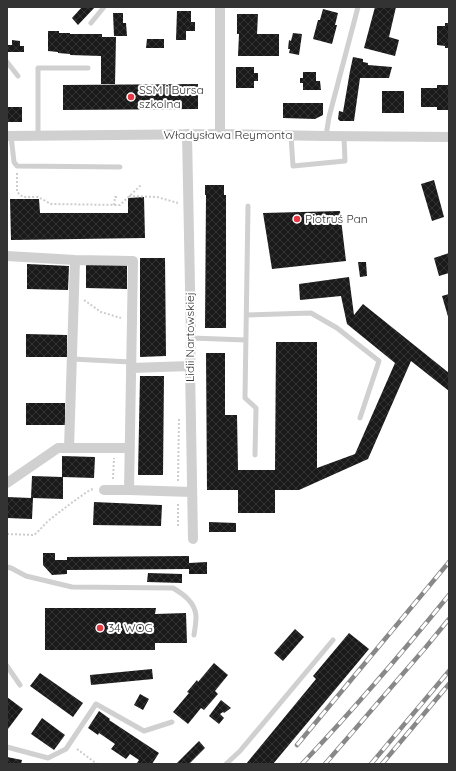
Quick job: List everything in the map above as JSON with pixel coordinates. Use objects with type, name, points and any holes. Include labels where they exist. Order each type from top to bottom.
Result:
[{"type":"street","points":[[220,7],[220,134]]},
{"type":"street","name":"Lidii Nartowskiej","points":[[187,134],[193,539]]},
{"type":"street","name":"Władysława Reymonta","points":[[9,136],[220,134],[449,138]]},
{"type":"street","points":[[7,256],[75,260],[133,261],[130,490]]},
{"type":"street","points":[[69,448],[75,260]]},
{"type":"street","points":[[131,365],[190,366]]},
{"type":"street","points":[[7,483],[58,448],[130,448]]},
{"type":"street","points":[[104,490],[192,492]]},
{"type":"lane","points":[[91,23],[104,7]]},
{"type":"lane","points":[[326,136],[329,117],[358,7]]},
{"type":"lane","points":[[7,62],[18,76]]},
{"type":"lane","points":[[38,136],[38,68],[88,68]]},
{"type":"lane","points":[[9,136],[14,162],[17,166],[120,167]]},
{"type":"lane","points":[[291,136],[293,166],[345,161],[344,137]]},
{"type":"lane","points":[[248,206],[245,398],[256,408],[255,455]]},
{"type":"lane","points":[[247,315],[311,313],[337,328],[379,361],[360,418]]},
{"type":"lane","points":[[191,338],[246,340]]},
{"type":"lane","points":[[72,359],[131,365]]},
{"type":"lane","points":[[7,567],[26,576],[72,587],[172,588],[185,595],[192,604],[196,614],[194,635]]},
{"type":"lane","points":[[226,764],[240,751],[333,640]]},
{"type":"lane","points":[[7,666],[20,685]]},
{"type":"lane","points":[[7,747],[48,758],[66,749],[96,704],[144,731],[172,722]]},
{"type":"path","points":[[17,166],[17,192],[23,197],[38,197],[50,204],[90,203],[120,205],[142,185]]},
{"type":"path","points":[[129,196],[158,197],[181,204]]},
{"type":"path","points":[[114,205],[115,197],[119,197]]},
{"type":"path","points":[[74,293],[101,312],[132,321]]},
{"type":"path","points":[[113,479],[114,458]]},
{"type":"path","points":[[7,534],[34,535],[41,527],[67,505],[90,490],[102,488],[104,490]]},
{"type":"path","points":[[69,743],[97,764]]},
{"type":"building","points":[[82,7],[95,7],[78,25],[72,18]]},
{"type":"building","points":[[375,7],[396,7],[389,37],[399,40],[395,56],[364,48]]},
{"type":"building","points":[[323,9],[338,13],[335,25],[337,25],[332,44],[313,39],[318,20],[320,20]]},
{"type":"building","points":[[177,11],[191,11],[191,22],[195,22],[195,31],[186,31],[186,40],[176,40]]},
{"type":"building","points":[[113,13],[123,13],[123,23],[126,23],[127,36],[114,36]]},
{"type":"building","points":[[237,14],[258,14],[257,34],[279,34],[279,56],[238,56],[239,34],[237,34]]},
{"type":"building","points":[[445,23],[449,23],[449,48],[437,45],[437,26],[445,26]]},
{"type":"building","points":[[48,31],[59,31],[59,33],[70,34],[102,34],[102,37],[116,37],[115,84],[101,84],[101,56],[70,55],[48,51]]},
{"type":"building","points":[[293,33],[302,34],[299,55],[289,53],[289,40],[291,41]]},
{"type":"building","points":[[147,39],[164,39],[164,48],[146,48]]},
{"type":"building","points":[[12,40],[20,41],[20,46],[24,46],[24,52],[7,52],[7,45],[12,45]]},
{"type":"building","points":[[353,57],[363,59],[363,62],[368,63],[368,65],[392,67],[389,78],[360,78],[354,121],[340,121],[338,119],[339,111],[343,112]]},
{"type":"building","points":[[236,67],[254,67],[254,73],[258,73],[258,81],[254,81],[254,88],[236,88]]},
{"type":"building","points":[[303,72],[316,72],[316,81],[320,81],[321,90],[303,90],[303,83],[300,83],[300,78],[303,78]]},
{"type":"building","name":"SSM i Bursa szkolna","points":[[198,84],[198,109],[63,110],[63,85]]},
{"type":"building","points":[[437,85],[449,85],[449,110],[437,110],[437,107],[421,107],[421,88],[437,88]]},
{"type":"building","points":[[382,91],[404,91],[404,113],[382,113]]},
{"type":"building","points":[[283,103],[323,103],[323,115],[315,119],[283,118]]},
{"type":"building","points":[[7,107],[22,107],[22,122],[7,122]]},
{"type":"building","points":[[434,180],[444,217],[432,221],[421,184]]},
{"type":"building","points":[[205,185],[224,185],[224,195],[226,195],[226,328],[205,328]]},
{"type":"building","points":[[144,197],[145,238],[11,240],[10,199],[39,199],[40,213],[128,213],[128,198]]},
{"type":"building","points":[[340,211],[346,261],[272,269],[263,213]]},
{"type":"building","points":[[449,253],[449,273],[439,276],[434,258]]},
{"type":"building","points":[[140,258],[165,258],[166,356],[140,357]]},
{"type":"building","points":[[358,262],[366,262],[367,276],[360,277]]},
{"type":"building","points":[[27,264],[69,266],[68,290],[27,289]]},
{"type":"building","points":[[86,265],[127,265],[127,289],[86,288]]},
{"type":"building","points":[[349,277],[354,315],[363,304],[449,373],[449,391],[411,361],[368,459],[299,490],[275,490],[275,513],[238,513],[238,490],[207,490],[206,353],[225,353],[225,415],[237,415],[238,470],[275,470],[276,342],[317,342],[317,468],[355,454],[395,363],[347,324],[341,296],[300,300],[299,284]]},
{"type":"building","points":[[449,294],[449,320],[442,296]]},
{"type":"building","points":[[26,334],[67,335],[67,357],[26,357]]},
{"type":"building","points":[[140,376],[164,376],[163,475],[138,475]]},
{"type":"building","points":[[26,403],[65,403],[65,425],[26,425]]},
{"type":"building","points":[[62,456],[95,457],[94,478],[63,477],[63,499],[33,498],[32,519],[7,518],[7,497],[31,498],[32,476],[62,477]]},
{"type":"building","points":[[94,502],[162,505],[161,526],[93,525]]},
{"type":"building","points":[[209,522],[236,523],[236,532],[209,532]]},
{"type":"building","points":[[43,553],[55,553],[55,560],[67,560],[67,557],[189,556],[189,563],[207,562],[207,574],[189,574],[189,569],[67,570],[67,574],[52,575],[43,565]]},
{"type":"building","points":[[148,573],[182,574],[182,583],[147,582]]},
{"type":"building","name":"34 WOG","points":[[45,608],[156,608],[155,614],[186,613],[187,643],[155,643],[155,650],[45,650]]},
{"type":"building","points":[[295,629],[304,637],[283,661],[274,653]]},
{"type":"building","points":[[349,633],[369,649],[273,764],[246,764],[316,679],[313,676]]},
{"type":"building","points":[[214,663],[228,675],[215,691],[218,694],[204,710],[201,708],[188,724],[173,712],[189,693],[187,692],[197,680],[198,682]]},
{"type":"building","points":[[152,669],[153,679],[91,685],[90,675]]},
{"type":"building","points":[[40,673],[83,703],[73,717],[30,686]]},
{"type":"building","points":[[140,694],[149,699],[143,710],[134,705]]},
{"type":"building","points":[[7,697],[23,709],[8,729],[7,728]]},
{"type":"building","points":[[221,700],[231,708],[220,714],[224,718],[219,724],[209,716]]},
{"type":"building","points":[[99,711],[110,719],[109,720],[159,753],[152,764],[139,764],[137,763],[139,760],[130,754],[126,759],[111,749],[115,744],[99,733],[98,735],[88,728]]},
{"type":"building","points":[[42,718],[65,735],[54,750],[31,734]]},
{"type":"building","points":[[199,741],[205,748],[189,764],[176,764]]},
{"type":"building","points":[[7,757],[22,760],[21,764],[7,764]]},
{"type":"railway","points":[[297,745],[449,562]]},
{"type":"railway","points":[[302,764],[377,681],[449,595]]},
{"type":"railway","points":[[325,764],[449,619]]},
{"type":"railway","points":[[371,764],[449,671]]},
{"type":"railway","points":[[382,764],[449,684]]},
{"type":"place","name":"SSM i Bursa szkolna","points":[[131,97]]},
{"type":"place","name":"Piotruś Pan","points":[[297,219]]},
{"type":"place","name":"34 WOG","points":[[100,628]]}]
